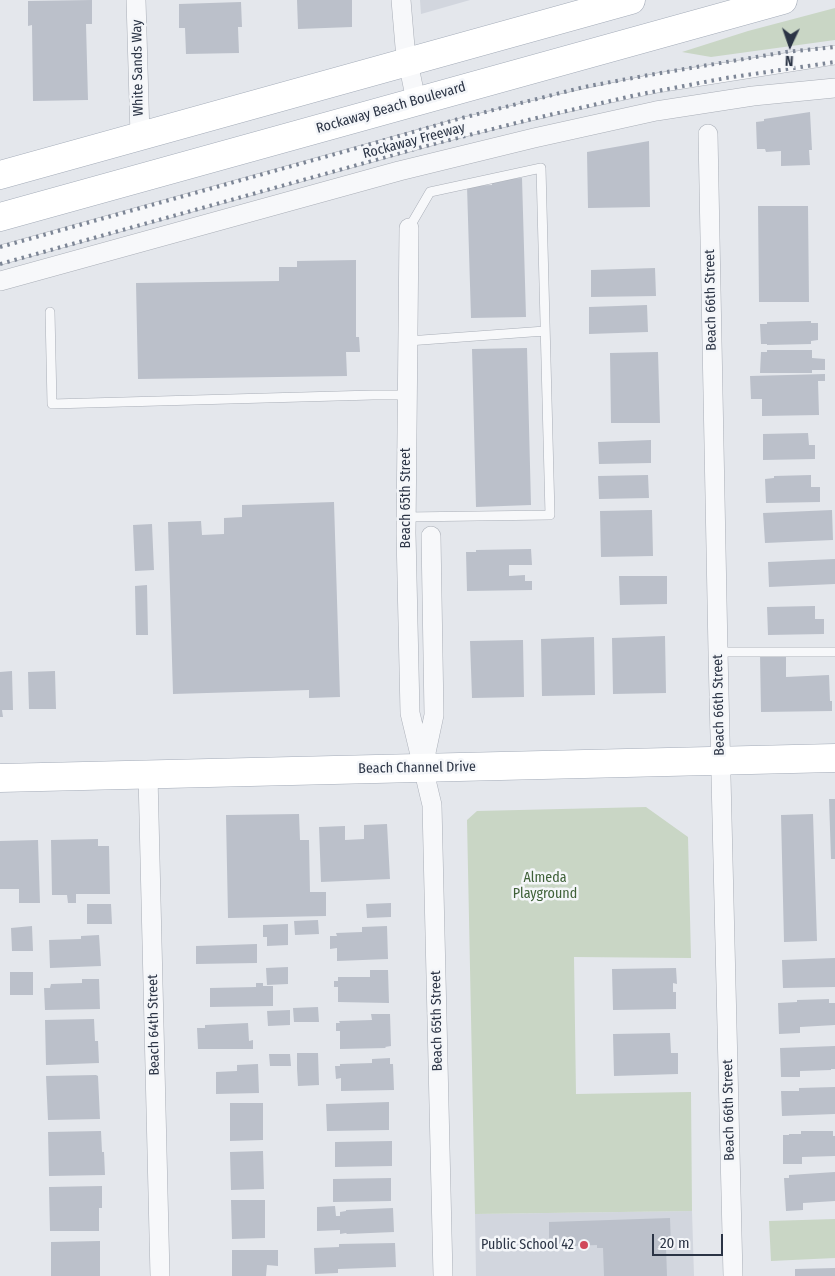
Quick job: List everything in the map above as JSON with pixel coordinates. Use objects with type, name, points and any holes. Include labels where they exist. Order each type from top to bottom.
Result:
[{"type":"main road","points":[[0,175],[631,0]]},
{"type":"main road","name":"Rockaway Beach Boulevard","points":[[0,217],[783,0]]},
{"type":"main road","name":"Beach Channel Drive","points":[[0,778],[835,758]]},
{"type":"street","name":"White Sands Way","points":[[136,0],[140,136]]},
{"type":"street","points":[[401,0],[402,26],[407,62],[416,101]]},
{"type":"street","name":"Rockaway Freeway","points":[[0,255],[456,129],[551,106],[657,83],[835,55]]},
{"type":"street","name":"Rockaway Freeway","points":[[0,281],[399,171],[534,138],[656,111],[753,96],[835,88]]},
{"type":"street","name":"Beach 66th Street","points":[[708,134],[720,761],[733,1276]]},
{"type":"street","name":"Beach 65th Street","points":[[409,228],[406,517],[410,713],[432,805],[443,1276]]},
{"type":"street","name":"Beach 65th Street","points":[[422,768],[434,715],[431,536]]},
{"type":"street","name":"Beach 64th Street","points":[[148,775],[160,1276]]},
{"type":"lane","points":[[406,517],[550,515],[540,168],[430,192],[409,228]]},
{"type":"lane","points":[[50,312],[52,404],[373,395],[407,396]]},
{"type":"lane","points":[[408,341],[545,331]]},
{"type":"lane","points":[[718,652],[835,652]]},
{"type":"shaded area","points":[[420,0],[470,0],[421,14]]},
{"type":"shaded area","name":"Public School 42","points":[[692,1211],[694,1276],[476,1276],[475,1214]]},
{"type":"green space","points":[[835,8],[835,40],[711,57],[682,52],[748,31]]},
{"type":"green space","name":"Almeda Playground","points":[[646,807],[688,837],[691,958],[574,957],[576,1094],[691,1092],[692,1211],[475,1214],[467,820],[477,811]]},
{"type":"green space","points":[[835,1219],[835,1258],[771,1261],[769,1221]]},
{"type":"building","points":[[92,0],[92,24],[86,24],[88,100],[33,101],[32,25],[28,26],[28,1]]},
{"type":"building","points":[[297,0],[352,0],[352,27],[298,29]]},
{"type":"building","points":[[241,2],[242,27],[238,27],[239,53],[186,54],[185,28],[179,28],[179,4]]},
{"type":"building","points":[[810,112],[812,150],[809,150],[810,165],[781,166],[781,151],[766,152],[765,149],[757,149],[756,122]]},
{"type":"building","points":[[649,141],[650,207],[588,208],[587,152]]},
{"type":"building","points":[[522,178],[526,317],[471,318],[467,186],[492,185],[492,182],[504,181],[504,179]]},
{"type":"building","points":[[758,206],[808,206],[809,302],[759,302]]},
{"type":"building","points":[[356,260],[356,337],[359,337],[360,352],[346,352],[347,376],[138,379],[136,283],[279,281],[279,267],[297,267],[297,261]]},
{"type":"building","points":[[655,268],[656,296],[591,297],[591,270]]},
{"type":"building","points":[[647,305],[648,332],[589,334],[589,307]]},
{"type":"building","points":[[811,321],[811,323],[818,323],[818,340],[811,341],[811,344],[761,344],[760,324],[767,324],[767,322]]},
{"type":"building","points":[[527,348],[531,505],[476,507],[472,349]]},
{"type":"building","points":[[767,350],[812,350],[812,358],[825,359],[825,370],[812,370],[812,373],[760,373],[761,352],[767,352]]},
{"type":"building","points":[[658,352],[660,423],[611,423],[610,353]]},
{"type":"building","points":[[825,374],[825,381],[818,381],[819,415],[762,416],[762,399],[751,399],[750,376]]},
{"type":"building","points":[[808,433],[809,445],[815,445],[815,459],[763,460],[763,434]]},
{"type":"building","points":[[651,440],[651,463],[599,464],[598,442]]},
{"type":"building","points":[[648,475],[649,498],[599,499],[598,476]]},
{"type":"building","points":[[811,475],[811,487],[820,487],[820,502],[766,503],[765,479],[774,478],[774,476]]},
{"type":"building","points":[[334,502],[340,697],[309,698],[309,690],[173,694],[168,522],[201,521],[202,535],[224,534],[224,518],[242,517],[242,505]]},
{"type":"building","points":[[652,510],[653,556],[601,557],[600,511]]},
{"type":"building","points":[[832,510],[833,540],[765,543],[763,513]]},
{"type":"building","points":[[152,524],[154,570],[135,571],[133,525]]},
{"type":"building","points":[[531,549],[532,565],[509,565],[509,576],[525,575],[525,581],[532,581],[532,590],[467,591],[466,552],[476,552],[476,550]]},
{"type":"building","points":[[835,559],[835,584],[769,587],[768,562]]},
{"type":"building","points":[[619,576],[667,576],[667,604],[620,605]]},
{"type":"building","points":[[147,585],[148,635],[136,635],[135,586]]},
{"type":"building","points":[[815,606],[815,619],[824,619],[824,634],[768,635],[767,607]]},
{"type":"building","points":[[665,636],[666,693],[613,694],[612,638]]},
{"type":"building","points":[[594,637],[595,695],[542,696],[541,639]]},
{"type":"building","points":[[523,640],[524,697],[472,698],[470,641]]},
{"type":"building","points":[[760,654],[786,654],[786,677],[829,675],[832,711],[761,712]]},
{"type":"building","points":[[12,671],[13,710],[2,710],[3,717],[0,717],[0,672]]},
{"type":"building","points":[[55,671],[56,709],[29,709],[28,672]]},
{"type":"building","points":[[829,799],[835,799],[835,859],[831,859]]},
{"type":"building","points":[[299,814],[300,840],[309,840],[310,892],[326,892],[326,916],[228,918],[226,815]]},
{"type":"building","points":[[813,814],[817,941],[784,942],[781,815]]},
{"type":"building","points":[[387,824],[390,879],[321,882],[319,827],[345,826],[345,840],[364,839],[364,825]]},
{"type":"building","points":[[98,839],[98,846],[109,846],[110,894],[76,894],[76,903],[68,903],[67,895],[52,895],[51,840]]},
{"type":"building","points":[[38,840],[40,903],[19,903],[19,889],[0,889],[0,841]]},
{"type":"building","points":[[391,903],[391,917],[367,918],[366,904]]},
{"type":"building","points":[[87,904],[111,904],[112,924],[87,924]]},
{"type":"building","points":[[318,920],[319,934],[295,935],[294,921]]},
{"type":"building","points":[[288,924],[288,945],[267,946],[267,937],[263,937],[263,925]]},
{"type":"building","points":[[32,926],[33,951],[12,951],[11,928]]},
{"type":"building","points":[[387,926],[388,959],[337,961],[337,948],[330,949],[330,936],[337,936],[336,933],[362,932],[362,927]]},
{"type":"building","points":[[99,935],[101,966],[50,968],[49,940],[81,939],[81,936]]},
{"type":"building","points":[[257,944],[257,963],[196,964],[196,946]]},
{"type":"building","points":[[835,958],[835,987],[783,988],[782,960]]},
{"type":"building","points":[[288,967],[288,984],[267,985],[266,968]]},
{"type":"building","points":[[676,968],[677,984],[673,983],[673,992],[676,992],[676,1009],[613,1010],[612,969]]},
{"type":"building","points":[[370,970],[388,970],[389,1003],[338,1002],[338,987],[334,987],[334,981],[338,981],[338,977],[370,977]]},
{"type":"building","points":[[10,972],[33,972],[33,995],[10,995]]},
{"type":"building","points":[[82,979],[99,979],[100,1009],[45,1010],[44,988],[50,988],[51,984],[82,983]]},
{"type":"building","points":[[256,983],[263,983],[263,986],[273,986],[273,1006],[210,1007],[210,988],[256,987]]},
{"type":"building","points":[[829,999],[829,1003],[835,1003],[835,1025],[800,1027],[800,1033],[779,1034],[778,1003],[797,1002],[797,1000]]},
{"type":"building","points":[[318,1007],[319,1022],[294,1022],[293,1008]]},
{"type":"building","points":[[290,1010],[290,1025],[268,1026],[267,1011]]},
{"type":"building","points":[[371,1014],[390,1014],[391,1046],[386,1048],[340,1049],[340,1031],[336,1031],[336,1023],[340,1023],[339,1021],[372,1020]]},
{"type":"building","points":[[94,1019],[99,1063],[46,1065],[45,1020]]},
{"type":"building","points":[[248,1023],[249,1041],[253,1040],[253,1049],[198,1049],[197,1028],[205,1028],[205,1025]]},
{"type":"building","points":[[670,1033],[671,1053],[678,1053],[678,1074],[614,1076],[613,1034]]},
{"type":"building","points":[[835,1046],[835,1069],[800,1071],[800,1077],[781,1077],[780,1048]]},
{"type":"building","points":[[297,1053],[318,1053],[319,1085],[298,1086]]},
{"type":"building","points":[[269,1054],[290,1054],[291,1066],[270,1066]]},
{"type":"building","points":[[390,1058],[390,1064],[393,1064],[394,1090],[341,1091],[341,1078],[336,1079],[335,1066],[340,1066],[340,1064],[372,1063],[372,1059]]},
{"type":"building","points":[[258,1064],[259,1093],[216,1094],[216,1072],[237,1071],[237,1065]]},
{"type":"building","points":[[46,1076],[98,1076],[100,1119],[48,1120]]},
{"type":"building","points":[[835,1087],[835,1114],[782,1116],[781,1091],[799,1091],[799,1088]]},
{"type":"building","points":[[389,1102],[389,1130],[327,1131],[326,1104]]},
{"type":"building","points":[[230,1103],[263,1103],[263,1140],[230,1141]]},
{"type":"building","points":[[101,1131],[105,1175],[49,1176],[48,1132]]},
{"type":"building","points":[[801,1131],[833,1131],[833,1136],[835,1136],[835,1156],[802,1157],[802,1164],[783,1164],[783,1135],[801,1134]]},
{"type":"building","points":[[392,1141],[392,1166],[335,1167],[335,1142]]},
{"type":"building","points":[[263,1151],[264,1189],[231,1190],[230,1152]]},
{"type":"building","points":[[835,1172],[835,1201],[803,1203],[803,1210],[786,1211],[784,1178],[789,1178],[789,1175]]},
{"type":"building","points":[[391,1178],[391,1201],[333,1202],[333,1179]]},
{"type":"building","points":[[102,1186],[102,1208],[99,1208],[99,1231],[50,1231],[49,1187]]},
{"type":"building","points":[[231,1200],[265,1200],[265,1238],[232,1239]]},
{"type":"building","points":[[335,1206],[336,1216],[340,1216],[340,1212],[346,1210],[393,1208],[394,1232],[340,1234],[340,1230],[317,1231],[317,1207]]},
{"type":"building","points":[[670,1218],[671,1246],[666,1246],[667,1276],[604,1276],[603,1248],[597,1248],[597,1245],[549,1247],[549,1222]]},
{"type":"building","points":[[100,1241],[100,1276],[51,1276],[51,1242]]},
{"type":"building","points":[[395,1243],[396,1267],[338,1269],[338,1273],[315,1274],[314,1248],[339,1247],[339,1244]]},
{"type":"building","points":[[232,1250],[278,1250],[278,1266],[267,1265],[266,1276],[232,1276]]},
{"type":"building","points":[[835,1268],[835,1276],[795,1276],[795,1269]]},
{"type":"railway","points":[[0,247],[458,119],[584,87],[786,52],[835,47]]},
{"type":"railway","points":[[0,264],[422,147],[532,119],[636,95],[726,78],[835,62]]},
{"type":"place","name":"Public School 42","points":[[584,1245]]}]
